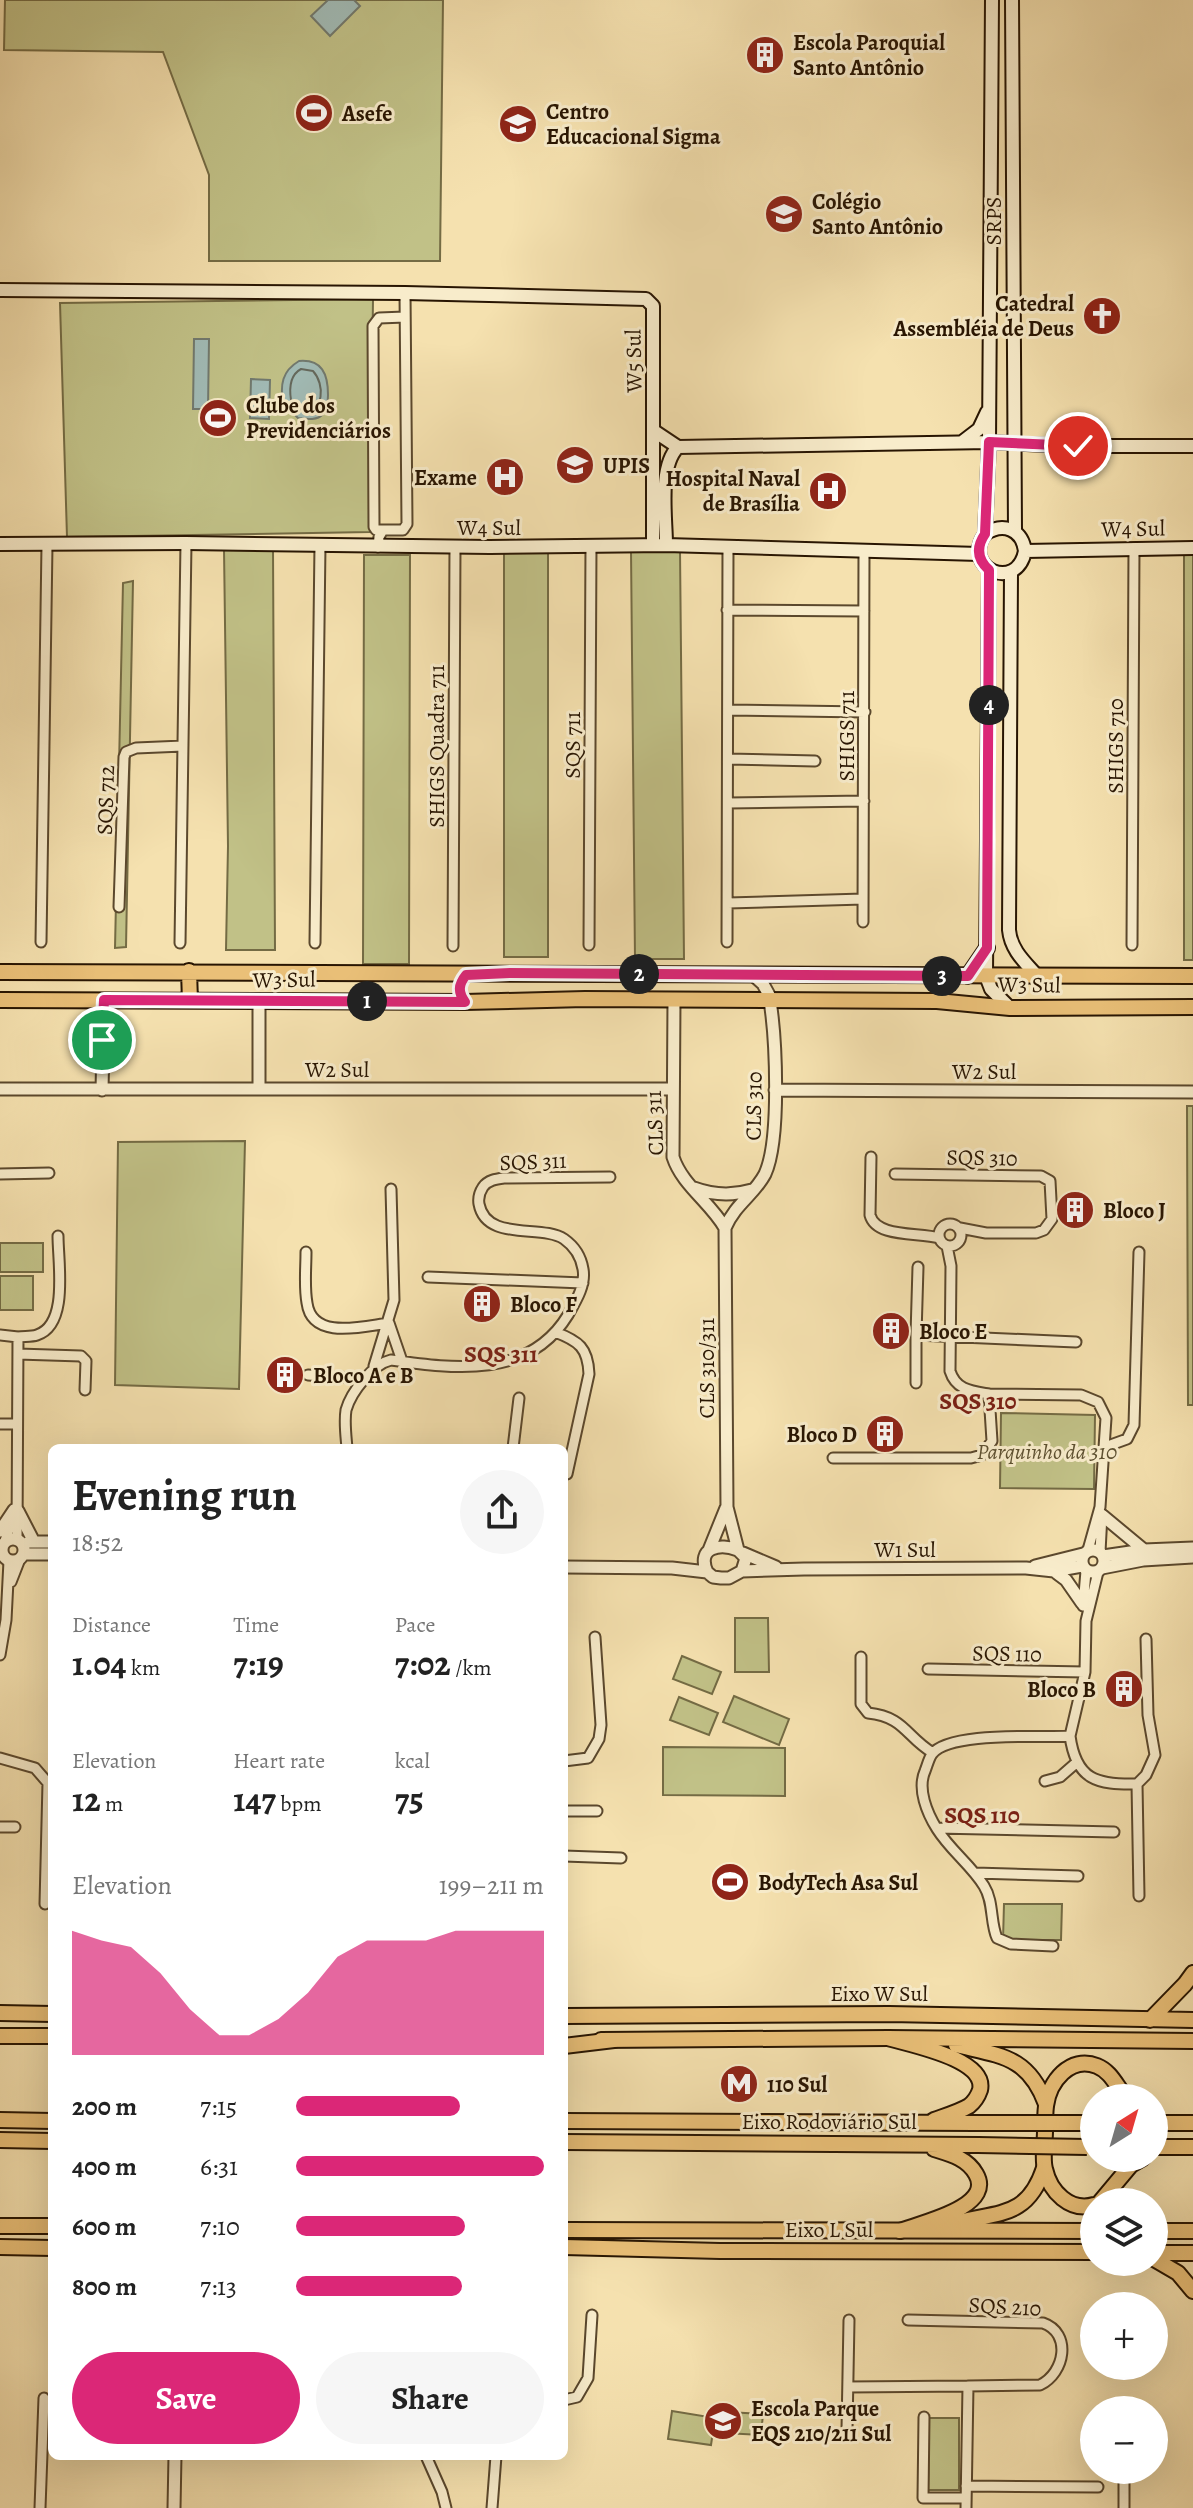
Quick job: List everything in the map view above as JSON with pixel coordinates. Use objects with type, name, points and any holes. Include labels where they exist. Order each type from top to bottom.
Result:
[{"type":"main road","name":"SRPS","points":[[985,534],[989,442],[992,0]]},
{"type":"main road","name":"SRPS","points":[[1012,0],[1015,531]]},
{"type":"main road","name":"W5 Sul","points":[[0,287],[15,290],[405,293],[646,299],[653,306],[659,545]]},
{"type":"main road","points":[[962,442],[979,429],[989,409]]},
{"type":"main road","points":[[654,431],[678,447],[962,442],[1193,446]]},
{"type":"main road","points":[[659,545],[665,471],[671,454],[678,447]]},
{"type":"main road","points":[[999,527],[1015,531],[1022,539],[1023,559],[1011,572],[1004,574],[989,570],[979,554],[985,534],[999,527]]},
{"type":"main road","name":"W4 Sul","points":[[0,544],[186,543],[378,547],[659,545],[979,554]]},
{"type":"main road","name":"W4 Sul","points":[[1025,551],[1193,548]]},
{"type":"main road","points":[[989,570],[986,976],[991,989],[1010,1008]]},
{"type":"main road","points":[[1011,572],[1010,940],[1039,978]]},
{"type":"main road","points":[[989,661],[1011,662]]},
{"type":"main road","points":[[988,742],[1009,744]]},
{"type":"main road","points":[[988,830],[1009,831]]},
{"type":"main road","points":[[968,976],[987,948]]},
{"type":"main road","points":[[173,971],[182,1001]]},
{"type":"main road","points":[[182,1001],[189,971]]},
{"type":"main road","name":"W3 Sul","points":[[0,972],[316,971],[440,975],[554,973],[1039,978],[1193,976]]},
{"type":"main road","points":[[440,975],[447,989],[440,1002]]},
{"type":"main road","points":[[465,1002],[459,988],[466,975]]},
{"type":"main road","name":"W3 Sul","points":[[0,1000],[937,1001],[1010,1008],[1193,1007]]},
{"type":"main road","points":[[1150,2020],[1193,1973]]},
{"type":"main road","points":[[0,2013],[48,2014]]},
{"type":"main road","name":"Eixo W Sul","points":[[568,2016],[889,2014],[1193,2020]]},
{"type":"main road","points":[[0,2036],[48,2036]]},
{"type":"main road","points":[[888,2038],[966,2064],[979,2077],[981,2086],[978,2096],[970,2105],[927,2123]]},
{"type":"main road","name":"Eixo W Sul","points":[[568,2039],[1193,2041]]},
{"type":"main road","points":[[933,2039],[989,2053],[1023,2066],[1038,2086],[1046,2104]]},
{"type":"main road","points":[[568,2046],[614,2040]]},
{"type":"main road","points":[[932,2231],[965,2220],[1012,2211],[1024,2204],[1033,2193],[1044,2168],[1046,2104],[1057,2077],[1065,2069],[1076,2065],[1098,2067],[1116,2084]]},
{"type":"main road","points":[[0,2120],[48,2121]]},
{"type":"main road","name":"Eixo Rodoviário Sul","points":[[568,2121],[1080,2123]]},
{"type":"main road","points":[[0,2140],[48,2141]]},
{"type":"main road","name":"Eixo Rodoviário Sul","points":[[568,2142],[1080,2147]]},
{"type":"main road","points":[[900,2231],[960,2209],[971,2202],[979,2191],[979,2179],[971,2167],[957,2156],[918,2144]]},
{"type":"main road","points":[[1168,2147],[1193,2147]]},
{"type":"main road","points":[[1044,2168],[1063,2200],[1080,2206]]},
{"type":"main road","points":[[1112,2188],[1125,2172]]},
{"type":"main road","points":[[0,2226],[48,2226]]},
{"type":"main road","name":"Eixo L Sul","points":[[568,2230],[1080,2231]]},
{"type":"main road","points":[[1168,2231],[1193,2231]]},
{"type":"main road","points":[[0,2247],[48,2248]]},
{"type":"main road","name":"Eixo L Sul","points":[[568,2247],[720,2251],[1080,2252]]},
{"type":"main road","points":[[1168,2253],[1193,2253]]},
{"type":"main road","points":[[1168,2267],[1178,2273],[1193,2291]]},
{"type":"street","points":[[405,293],[407,524],[403,530],[376,530],[373,326],[379,318],[405,317]]},
{"type":"street","points":[[378,547],[383,530]]},
{"type":"street","points":[[180,943],[186,543]]},
{"type":"street","points":[[41,942],[47,545]]},
{"type":"street","points":[[315,943],[320,545]]},
{"type":"street","name":"SQS 711","points":[[589,945],[591,545]]},
{"type":"street","points":[[727,942],[728,546]]},
{"type":"street","name":"SHIGS Quadra 711","points":[[453,946],[455,547]]},
{"type":"street","name":"SHIGS 710","points":[[1132,945],[1134,548]]},
{"type":"street","name":"SHIGS 711","points":[[863,922],[864,551]]},
{"type":"street","points":[[727,610],[864,611]]},
{"type":"street","points":[[729,710],[865,712]]},
{"type":"street","name":"SQS 712","points":[[119,907],[124,757],[126,752],[136,748],[183,746]]},
{"type":"street","points":[[728,759],[815,761]]},
{"type":"street","points":[[728,803],[864,801]]},
{"type":"street","points":[[728,903],[863,899]]},
{"type":"street","name":"CLS 310","points":[[725,1228],[737,1205],[764,1175],[772,1151],[775,1090],[770,1001],[763,984],[753,975]]},
{"type":"street","points":[[102,1090],[104,1000]]},
{"type":"street","name":"CLS 311","points":[[674,1000],[673,1157],[676,1167],[708,1203],[725,1228]]},
{"type":"street","points":[[259,1001],[259,1089]]},
{"type":"street","name":"W2 Sul","points":[[0,1089],[673,1089]]},
{"type":"street","name":"W2 Sul","points":[[775,1090],[1193,1092]]},
{"type":"street","name":"SQS 310","points":[[871,1157],[870,1215],[872,1222],[885,1231],[951,1237],[1036,1233],[1044,1230],[1052,1219],[1048,1178],[895,1174]]},
{"type":"street","points":[[0,1174],[49,1173]]},
{"type":"street","name":"SQS 311","points":[[583,1283],[584,1273],[575,1250],[562,1238],[548,1233],[513,1231],[501,1227],[481,1211],[478,1199],[481,1189],[490,1181],[504,1178],[610,1177]]},
{"type":"street","points":[[690,1186],[719,1194],[753,1190]]},
{"type":"street","points":[[347,1444],[346,1408],[354,1392],[374,1367],[394,1300],[391,1189]]},
{"type":"street","name":"CLS 310/311","points":[[725,1228],[727,1507],[740,1551]]},
{"type":"street","points":[[0,1335],[37,1335],[47,1329],[59,1310],[58,1236]]},
{"type":"street","points":[[951,1237],[950,1371],[958,1386],[989,1394],[1089,1397],[1098,1402],[1106,1418],[1101,1512],[1086,1621],[1085,1672],[1070,1736],[1076,1763],[1097,1782],[1137,1784],[1146,1775],[1155,1755],[1148,1715],[1146,1639]]},
{"type":"street","points":[[306,1252],[307,1304],[314,1320],[325,1327],[338,1329],[389,1323]]},
{"type":"street","points":[[1105,1447],[1127,1439],[1134,1425],[1139,1252]]},
{"type":"street","points":[[916,1383],[918,1267]]},
{"type":"street","points":[[374,1367],[391,1360],[481,1368],[539,1348],[555,1332],[574,1304],[583,1283],[428,1277]]},
{"type":"street","points":[[389,1323],[402,1361]]},
{"type":"street","points":[[555,1332],[576,1342],[589,1360],[589,1374],[568,1469]]},
{"type":"street","points":[[916,1335],[1076,1342]]},
{"type":"street","points":[[0,1655],[16,1507],[18,1337]]},
{"type":"street","points":[[18,1354],[81,1356],[86,1361],[85,1390]]},
{"type":"street","points":[[308,1375],[366,1379]]},
{"type":"street","points":[[833,1458],[971,1458],[982,1455],[992,1441],[989,1394]]},
{"type":"street","points":[[513,1444],[519,1398]]},
{"type":"street","points":[[0,1424],[17,1424]]},
{"type":"street","points":[[11,1548],[16,1507]]},
{"type":"street","name":"CLS 310/311","points":[[707,1553],[727,1507]]},
{"type":"street","points":[[1101,1512],[1144,1550]]},
{"type":"street","points":[[11,1548],[48,1543]]},
{"type":"street","points":[[568,1567],[672,1568],[729,1578],[742,1571],[746,1563],[740,1551],[724,1547],[672,1568]]},
{"type":"street","points":[[11,1548],[48,1553]]},
{"type":"street","name":"W1 Sul","points":[[1026,1568],[1054,1571],[1144,1550],[1193,1548]]},
{"type":"street","name":"W1 Sul","points":[[740,1551],[784,1569]]},
{"type":"street","points":[[707,1553],[707,1572]]},
{"type":"street","name":"W1 Sul","points":[[742,1571],[1026,1568],[1093,1561],[1193,1557]]},
{"type":"street","points":[[1082,1603],[1093,1561]]},
{"type":"street","points":[[1054,1571],[1066,1580],[1082,1603],[1086,1621]]},
{"type":"street","points":[[568,1760],[588,1758],[599,1739],[601,1725],[595,1637]]},
{"type":"street","points":[[861,1657],[861,1704],[868,1713],[895,1719],[921,1746],[933,1753]]},
{"type":"street","name":"SQS 110","points":[[928,1669],[1085,1672]]},
{"type":"street","points":[[1053,1946],[1011,1944],[997,1938],[986,1888],[937,1828],[925,1804],[922,1776],[933,1753],[948,1744],[963,1740],[1070,1736]]},
{"type":"street","points":[[0,1758],[35,1768],[48,1783],[45,1904]]},
{"type":"street","points":[[1045,1781],[1060,1777],[1076,1763]]},
{"type":"street","points":[[1137,1784],[1139,1896]]},
{"type":"street","points":[[568,1811],[597,1811]]},
{"type":"street","points":[[0,1827],[15,1827]]},
{"type":"street","points":[[937,1828],[1114,1832]]},
{"type":"street","points":[[568,1856],[621,1858]]},
{"type":"street","points":[[975,1873],[1078,1876]]},
{"type":"street","points":[[568,2399],[577,2397],[588,2378],[592,2315]]},
{"type":"street","points":[[847,2429],[849,2320]]},
{"type":"street","name":"SQS 210","points":[[848,2387],[1040,2385],[1049,2381],[1060,2365],[1061,2338],[1056,2330],[1043,2323],[908,2320]]},
{"type":"street","points":[[924,2417],[923,2503],[966,2503],[968,2386]]},
{"type":"street","points":[[40,2508],[44,2398]]},
{"type":"street","points":[[174,2508],[175,2460]]},
{"type":"street","points":[[428,2460],[446,2508]]},
{"type":"street","points":[[492,2508],[496,2460]]},
{"type":"street","points":[[1124,2484],[1124,2508]]},
{"type":"street","points":[[966,2486],[1098,2487]]},
{"type":"green space","name":"Asefe","points":[[5,0],[443,0],[440,261],[209,261],[209,175],[163,52],[4,50]]},
{"type":"green space","name":"Clube dos Previdenciários","points":[[373,299],[370,532],[67,537],[60,303]]},
{"type":"green space","points":[[224,549],[273,549],[275,950],[226,950],[228,846]]},
{"type":"green space","points":[[504,549],[548,550],[548,957],[504,957]]},
{"type":"green space","points":[[631,551],[680,551],[684,959],[635,959]]},
{"type":"green space","points":[[1184,554],[1193,554],[1193,960],[1184,960]]},
{"type":"green space","points":[[364,555],[410,555],[409,964],[363,964]]},
{"type":"green space","points":[[133,581],[126,947],[115,948],[123,583]]},
{"type":"green space","points":[[1187,1106],[1193,1106],[1193,1405],[1188,1405]]},
{"type":"green space","points":[[245,1141],[239,1389],[115,1385],[118,1142]]},
{"type":"green space","points":[[0,1243],[43,1243],[43,1272],[0,1272]]},
{"type":"green space","points":[[0,1276],[33,1276],[33,1310],[0,1310]]},
{"type":"green space","name":"Parquinho da 310","points":[[1001,1413],[1095,1415],[1094,1489],[1000,1488]]},
{"type":"green space","points":[[735,1618],[768,1618],[769,1672],[735,1672]]},
{"type":"green space","points":[[682,1656],[721,1672],[712,1694],[673,1679]]},
{"type":"green space","points":[[734,1696],[789,1719],[779,1745],[723,1722]]},
{"type":"green space","points":[[679,1697],[718,1713],[709,1735],[670,1720]]},
{"type":"green space","points":[[663,1747],[785,1748],[785,1796],[663,1795]]},
{"type":"green space","points":[[1004,1904],[1062,1904],[1061,1940],[1003,1940]]},
{"type":"green space","points":[[672,2411],[715,2418],[711,2445],[668,2439]]},
{"type":"green space","points":[[727,2412],[763,2414],[761,2435],[725,2433]]},
{"type":"green space","points":[[929,2418],[959,2418],[959,2490],[928,2490]]},
{"type":"water","points":[[328,0],[354,0],[360,6],[330,36],[311,16]]},
{"type":"water","points":[[194,339],[209,339],[208,409],[193,409]]},
{"type":"water","points":[[299,361],[318,365],[325,374],[327,402],[318,418],[298,418],[283,403],[284,379],[289,369]]},
{"type":"water","points":[[251,379],[270,380],[269,419],[250,418]]},
{"type":"place","name":"Escola Paroquial Santo Antônio","points":[[765,55]]},
{"type":"place","name":"Asefe","points":[[314,113]]},
{"type":"place","name":"Centro Educacional Sigma","points":[[518,124]]},
{"type":"place","name":"Colégio Santo Antônio","points":[[784,214]]},
{"type":"place","name":"Catedral Assembléia de Deus","points":[[1102,316]]},
{"type":"place","name":"Clube dos Previdenciários","points":[[218,418]]},
{"type":"place","name":"UPIS","points":[[575,465]]},
{"type":"place","name":"Exame","points":[[505,477]]},
{"type":"place","name":"Hospital Naval de Brasília","points":[[828,491]]},
{"type":"place","name":"Bloco J","points":[[1075,1210]]},
{"type":"place","name":"Bloco F","points":[[482,1304]]},
{"type":"place","name":"Bloco E","points":[[891,1331]]},
{"type":"place","name":"Bloco A e B","points":[[285,1375]]},
{"type":"place","name":"Bloco D","points":[[885,1434]]},
{"type":"place","name":"Bloco B","points":[[1124,1689]]},
{"type":"place","name":"BodyTech Asa Sul","points":[[730,1882]]},
{"type":"place","name":"110 Sul","points":[[739,2084]]},
{"type":"place","name":"Escola Parque EQS 210/211 Sul","points":[[723,2421]]},
{"type":"district","name":"SQS 311","points":[[501,1354]]},
{"type":"district","name":"SQS 310","points":[[978,1401]]},
{"type":"district","name":"SQS 110","points":[[982,1815]]},
{"type":"route","points":[[102,1040],[104,1000],[465,1002],[459,988],[466,975],[510,973],[968,976],[987,948],[989,570],[981,560],[979,547],[985,534],[989,442],[1078,446]]}]
